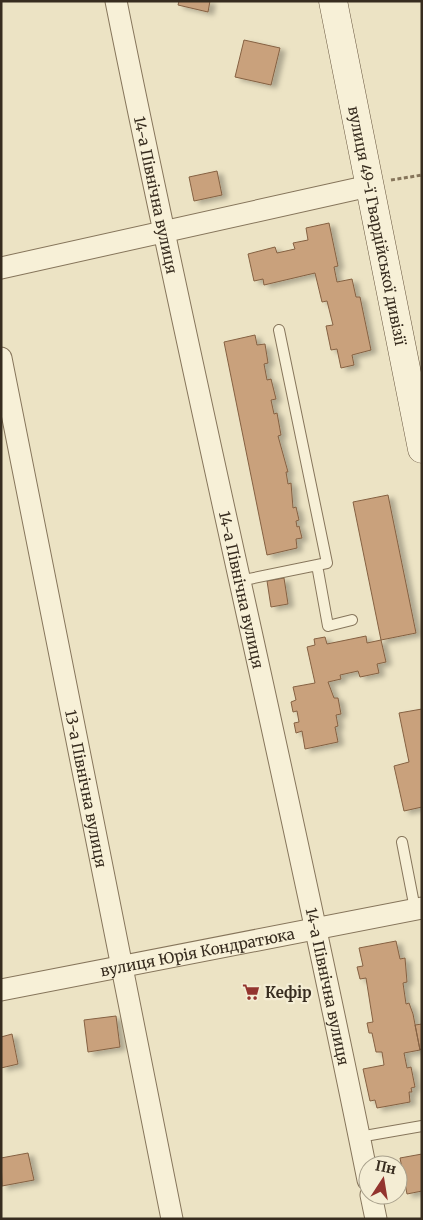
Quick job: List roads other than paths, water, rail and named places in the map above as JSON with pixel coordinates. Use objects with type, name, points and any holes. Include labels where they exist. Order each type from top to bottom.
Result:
[{"type":"street","name":"14-а Північна вулиця","points":[[116,1],[162,231],[317,928],[363,1155]]},
{"type":"street","name":"вулиця 49-ї Гвардійської дивізії","points":[[333,1],[422,449]]},
{"type":"street","points":[[1,268],[369,186]]},
{"type":"street","name":"13-а Північна вулиця","points":[[1,358],[120,965],[172,1219]]},
{"type":"street","name":"вулиця Юрія Кондратюка","points":[[1,990],[120,965],[419,908]]},
{"type":"street","points":[[373,1205],[376,1219]]},
{"type":"lane","points":[[239,581],[327,563],[280,330]]},
{"type":"lane","points":[[317,564],[328,626],[352,620]]},
{"type":"lane","points":[[402,842],[419,908]]},
{"type":"lane","points":[[359,1137],[422,1126]]},
{"type":"place","name":"Кефір","points":[[251,992]]}]
